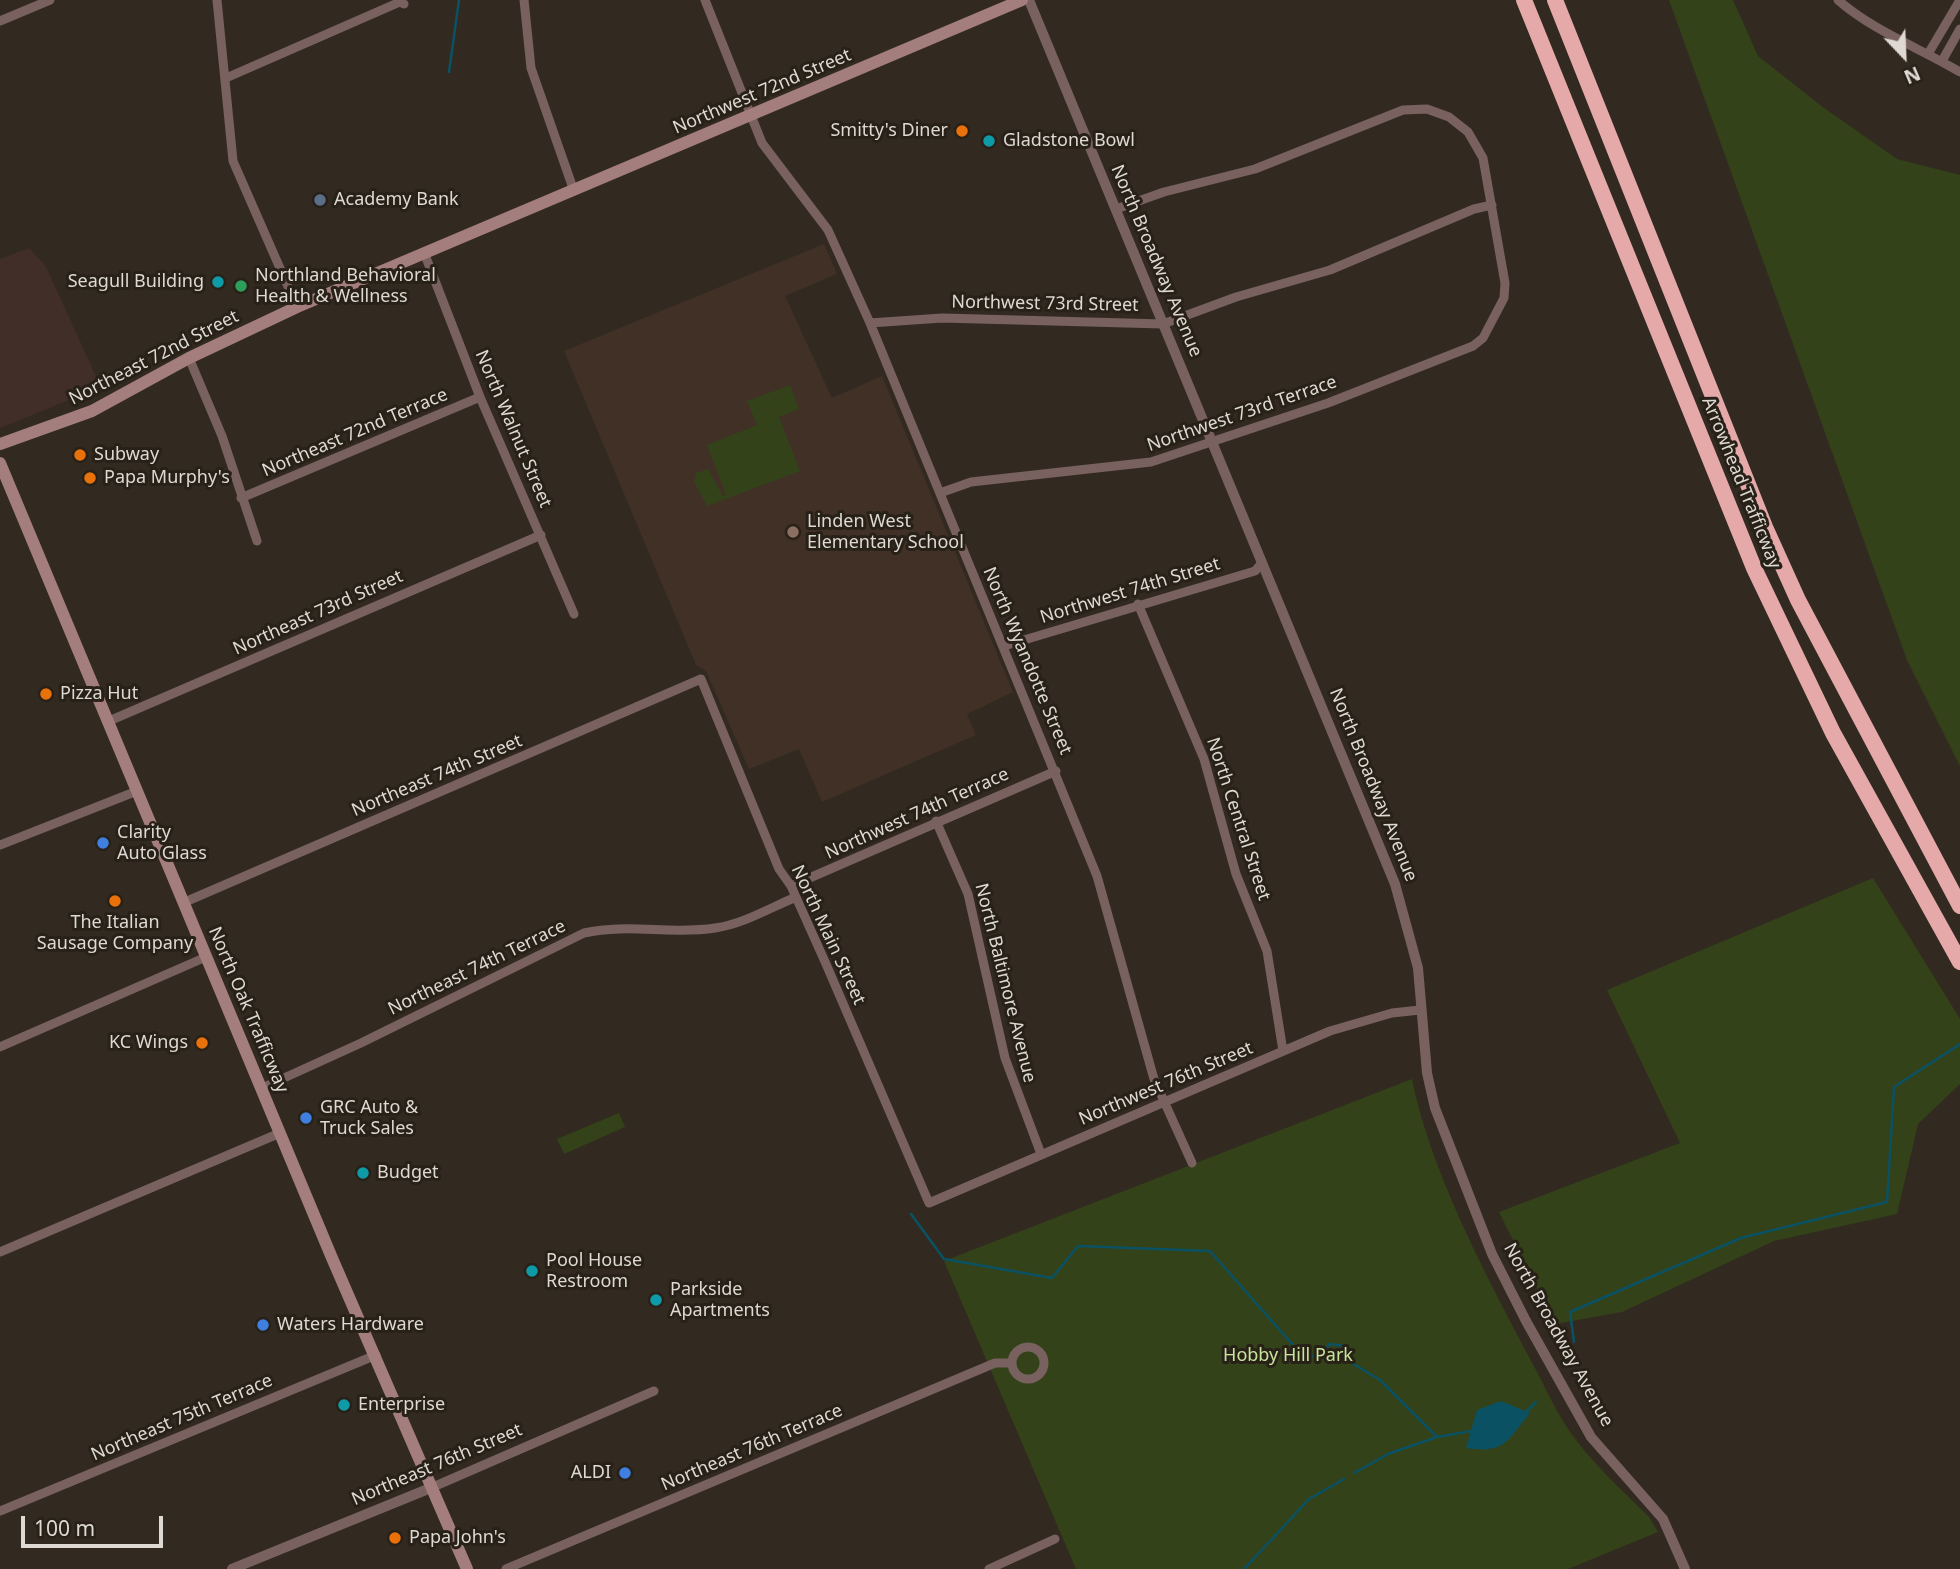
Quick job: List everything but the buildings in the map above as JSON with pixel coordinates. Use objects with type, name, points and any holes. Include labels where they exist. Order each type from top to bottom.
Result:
[{"type":"highway","name":"Arrowhead Trafficway","points":[[1524,0],[1754,568],[1832,733],[1960,962]]},
{"type":"highway","name":"Arrowhead Trafficway","points":[[1555,0],[1770,539],[1823,649],[1960,906]]},
{"type":"main road","points":[[980,18],[995,0]]},
{"type":"main road","name":"Northwest 72nd Street","points":[[516,216],[1021,0]]},
{"type":"main road","name":"Northeast 72nd Street","points":[[0,444],[92,411],[189,358],[297,307],[516,216]]},
{"type":"main road","name":"North Oak Trafficway","points":[[0,463],[279,1133],[467,1569]]},
{"type":"street","points":[[0,21],[50,0]]},
{"type":"street","points":[[217,0],[226,78],[230,149],[236,172],[297,307]]},
{"type":"street","points":[[524,0],[531,68],[574,191]]},
{"type":"street","name":"North Wyandotte Street","points":[[705,0],[751,116],[770,156],[831,237],[870,323],[1097,876],[1123,960],[1154,1079],[1167,1101],[1192,1163]]},
{"type":"street","name":"North Broadway Avenue","points":[[1029,0],[1395,884],[1418,968],[1427,1073],[1435,1108],[1492,1254],[1591,1437],[1662,1519],[1685,1569]]},
{"type":"street","points":[[1838,0],[1860,19],[1892,38],[1960,72]]},
{"type":"street","points":[[1928,54],[1960,1]]},
{"type":"street","points":[[226,78],[400,2],[404,4]]},
{"type":"street","points":[[1942,61],[1960,29]]},
{"type":"street","name":"Northwest 73rd Terrace","points":[[940,493],[971,482],[1127,466],[1213,443],[1467,349],[1483,338],[1504,298],[1505,284],[1483,158],[1476,142],[1460,124],[1440,113],[1403,110],[1255,169],[1164,192],[1116,209]]},
{"type":"street","name":"Northwest 73rd Street","points":[[870,323],[942,318],[1163,324],[1236,297],[1331,270],[1474,209],[1492,205]]},
{"type":"street","name":"North Walnut Street","points":[[425,255],[480,397],[574,614]]},
{"type":"street","points":[[189,358],[222,436],[257,541]]},
{"type":"street","name":"Northeast 72nd Terrace","points":[[241,498],[480,397]]},
{"type":"street","name":"Northeast 73rd Street","points":[[109,721],[541,535]]},
{"type":"street","name":"Northwest 74th Street","points":[[1004,646],[1255,570],[1262,563]]},
{"type":"street","name":"North Central Street","points":[[1138,604],[1204,759],[1236,874],[1267,951],[1283,1051]]},
{"type":"street","name":"North Main Street","points":[[701,679],[779,869],[796,897],[929,1203]]},
{"type":"street","name":"Northeast 74th Street","points":[[184,902],[701,679]]},
{"type":"street","name":"Northwest 74th Terrace","points":[[791,886],[1056,771]]},
{"type":"street","points":[[0,845],[137,790]]},
{"type":"street","name":"North Baltimore Avenue","points":[[936,821],[968,894],[1005,1058],[1041,1154]]},
{"type":"street","name":"Northeast 74th Terrace","points":[[262,1088],[361,1043],[584,933],[623,927],[716,928],[742,921],[796,897]]},
{"type":"street","points":[[0,1046],[206,957]]},
{"type":"street","name":"Northwest 76th Street","points":[[929,1203],[1353,1023],[1420,1010]]},
{"type":"street","points":[[0,1252],[279,1133]]},
{"type":"street","name":"Northeast 75th Terrace","points":[[0,1511],[376,1354]]},
{"type":"street","name":"Northeast 76th Terrace","points":[[506,1569],[995,1363],[1012,1363]]},
{"type":"street","name":"Northeast 76th Street","points":[[232,1569],[433,1487],[654,1391]]},
{"type":"street","points":[[989,1569],[1055,1539]]},
{"type":"shaded area","name":"Linden West Elementary School","points":[[824,244],[837,274],[785,296],[832,398],[882,376],[1013,692],[967,714],[976,735],[822,802],[799,749],[749,769],[706,671],[696,665],[564,351]]},
{"type":"shaded area","points":[[29,248],[45,265],[101,387],[0,428],[0,259]]},
{"type":"green space","points":[[1669,0],[1733,0],[1758,56],[1824,108],[1897,159],[1960,175],[1960,766],[1907,660]]},
{"type":"green space","points":[[790,385],[799,409],[779,417],[800,471],[707,506],[694,482],[696,473],[708,469],[723,496],[726,495],[707,445],[757,425],[747,401]]},
{"type":"green space","points":[[1873,878],[1960,1019],[1960,1084],[1918,1124],[1897,1214],[1774,1241],[1622,1312],[1555,1324],[1499,1212],[1680,1143],[1607,990]]},
{"type":"green space","name":"Hobby Hill Park","points":[[1412,1079],[1420,1114],[1445,1185],[1495,1291],[1557,1410],[1584,1450],[1649,1517],[1658,1532],[1568,1569],[1076,1569],[944,1261]]},
{"type":"green space","points":[[619,1113],[625,1127],[564,1154],[557,1139]]},
{"type":"water","points":[[1501,1401],[1530,1413],[1510,1438],[1497,1447],[1466,1448],[1477,1410]]},
{"type":"waterway","points":[[449,72],[459,0]]},
{"type":"waterway","points":[[1574,1342],[1570,1312],[1741,1238],[1887,1202],[1894,1087],[1960,1044]]},
{"type":"waterway","points":[[911,1214],[944,1259],[1052,1278],[1078,1246],[1210,1251],[1300,1353],[1321,1358],[1329,1344],[1346,1346],[1350,1362],[1380,1380],[1437,1437],[1471,1431]]},
{"type":"waterway","points":[[1526,1412],[1536,1402]]},
{"type":"waterway","points":[[1354,1473],[1388,1454],[1437,1437]]},
{"type":"waterway","points":[[1244,1569],[1309,1499],[1344,1479]]},
{"type":"place","name":"Smitty's Diner","points":[[962,131]]},
{"type":"place","name":"Gladstone Bowl","points":[[989,141]]},
{"type":"place","name":"Academy Bank","points":[[320,200]]},
{"type":"place","name":"Seagull Building","points":[[218,282]]},
{"type":"place","name":"Northland Behavioral Health & Wellness","points":[[241,286]]},
{"type":"place","name":"Subway","points":[[80,455]]},
{"type":"place","name":"Papa Murphy's","points":[[90,478]]},
{"type":"place","name":"Linden West Elementary School","points":[[793,532]]},
{"type":"place","name":"Pizza Hut","points":[[46,694]]},
{"type":"place","name":"Clarity Auto Glass","points":[[103,843]]},
{"type":"place","name":"The Italian Sausage Company","points":[[115,901]]},
{"type":"place","name":"KC Wings","points":[[202,1043]]},
{"type":"place","name":"GRC Auto & Truck Sales","points":[[306,1118]]},
{"type":"place","name":"Budget","points":[[363,1173]]},
{"type":"place","name":"Pool House Restroom","points":[[532,1271]]},
{"type":"place","name":"Parkside Apartments","points":[[656,1300]]},
{"type":"place","name":"Waters Hardware","points":[[263,1325]]},
{"type":"place","name":"Enterprise","points":[[344,1405]]},
{"type":"place","name":"ALDI","points":[[625,1473]]},
{"type":"place","name":"Papa John's","points":[[395,1538]]}]
